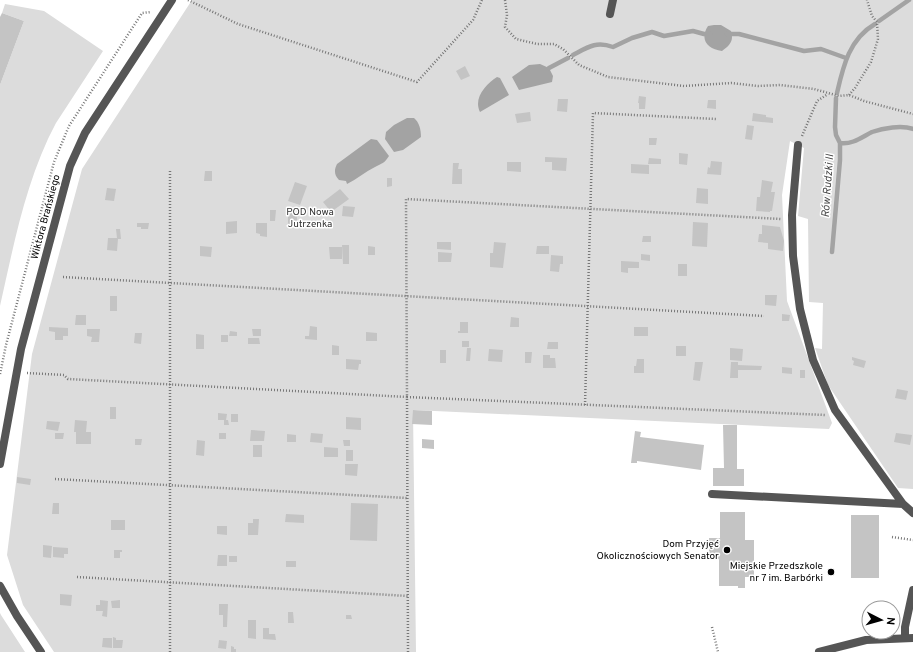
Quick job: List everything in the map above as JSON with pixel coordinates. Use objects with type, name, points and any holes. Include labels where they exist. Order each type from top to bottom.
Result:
[{"type":"street","name":"Wiktora Brańskiego","points":[[0,464],[21,349],[70,166],[85,133],[172,0]]},
{"type":"street","points":[[610,14],[613,0]]},
{"type":"street","points":[[798,145],[792,219],[793,256],[800,309],[812,360],[835,410],[904,504],[913,513]]},
{"type":"street","points":[[712,494],[904,504]]},
{"type":"street","points":[[0,586],[17,616],[41,652]]},
{"type":"street","points":[[819,652],[866,640],[909,638],[905,627],[913,590]]},
{"type":"path","points":[[188,0],[238,24],[417,82],[473,20],[482,0]]},
{"type":"path","points":[[505,0],[507,15],[506,27],[516,39],[537,44],[554,44],[563,49],[578,65],[608,77],[684,86],[731,83],[758,86],[780,85],[814,89],[839,96],[850,94],[855,88],[870,62],[878,38],[877,22],[872,16],[867,0]]},
{"type":"path","points":[[112,59],[142,13],[151,12]]},
{"type":"path","points":[[798,145],[817,101],[829,93]]},
{"type":"path","points":[[850,94],[853,97],[864,101],[913,114]]},
{"type":"path","points":[[584,405],[593,113],[716,119]]},
{"type":"path","points":[[170,170],[170,652]]},
{"type":"path","points":[[408,652],[406,199],[590,210],[792,219]]},
{"type":"path","points":[[63,278],[764,316]]},
{"type":"path","points":[[17,372],[64,375],[68,379],[407,397],[823,416],[835,410]]},
{"type":"path","points":[[55,479],[407,498]]},
{"type":"path","points":[[892,537],[913,540]]},
{"type":"path","points":[[77,577],[408,596]]},
{"type":"path","points":[[712,627],[718,652]]},
{"type":"green space","name":"POD Nowa Jutrzenka","points":[[192,0],[913,0],[913,489],[898,488],[828,385],[815,348],[822,349],[823,303],[809,302],[808,219],[798,216],[804,148],[790,141],[782,195],[787,301],[832,423],[829,429],[413,410],[416,652],[54,652],[23,605],[7,555],[32,354],[82,169]]},
{"type":"green space","points":[[5,4],[44,11],[103,51],[56,123],[37,166],[22,212],[0,306],[0,85],[24,21],[2,13]]},
{"type":"green space","points":[[0,613],[1,615],[25,652],[0,652]]},
{"type":"shaded area","points":[[721,25],[731,31],[732,40],[722,51],[709,46],[705,40],[705,31],[708,26]]},
{"type":"shaded area","points":[[540,64],[549,68],[553,76],[552,82],[519,90],[512,77],[529,65]]},
{"type":"shaded area","points":[[497,77],[500,78],[509,95],[480,112],[478,107],[479,97],[485,87]]},
{"type":"shaded area","points":[[407,118],[414,118],[417,122],[421,137],[403,150],[394,152],[385,139],[386,132],[394,125]]},
{"type":"shaded area","points":[[371,139],[377,140],[389,156],[387,159],[383,163],[347,184],[346,181],[339,180],[335,172],[337,164]]},
{"type":"building","points":[[2,13],[24,21],[0,85],[0,17]]},
{"type":"building","points":[[465,66],[470,76],[461,80],[456,71]]},
{"type":"building","points":[[639,96],[646,97],[645,109],[639,109]]},
{"type":"building","points":[[558,99],[568,99],[567,112],[557,111]]},
{"type":"building","points":[[708,100],[716,100],[716,109],[707,108]]},
{"type":"building","points":[[530,112],[531,121],[517,123],[515,114]]},
{"type":"building","points":[[753,113],[766,115],[766,117],[773,118],[773,123],[752,121]]},
{"type":"building","points":[[747,125],[754,126],[752,140],[745,139]]},
{"type":"building","points":[[649,138],[657,138],[656,145],[649,145]]},
{"type":"building","points":[[679,153],[688,154],[687,165],[679,164]]},
{"type":"building","points":[[545,157],[567,158],[566,171],[552,170],[552,162],[545,162]]},
{"type":"building","points":[[649,158],[661,159],[661,164],[648,164]]},
{"type":"building","points":[[711,161],[722,162],[721,175],[707,174]]},
{"type":"building","points":[[507,162],[521,162],[521,172],[507,171]]},
{"type":"building","points":[[453,163],[459,163],[458,169],[462,169],[462,184],[452,184]]},
{"type":"building","points":[[631,164],[649,165],[649,174],[631,173]]},
{"type":"building","points":[[205,171],[212,171],[212,181],[204,181]]},
{"type":"building","points":[[387,178],[392,178],[392,186],[387,187]]},
{"type":"building","points":[[762,180],[773,182],[771,192],[775,192],[772,211],[770,212],[756,211],[757,197],[760,197]]},
{"type":"building","points":[[295,182],[307,186],[300,205],[288,201]]},
{"type":"building","points":[[107,188],[116,189],[114,201],[105,200]]},
{"type":"building","points":[[697,188],[708,189],[708,204],[696,203]]},
{"type":"building","points":[[340,189],[349,199],[331,212],[323,202]]},
{"type":"building","points":[[343,206],[355,207],[353,217],[342,216]]},
{"type":"building","points":[[270,210],[276,210],[275,221],[270,221]]},
{"type":"building","points":[[288,213],[297,213],[297,226],[288,226]]},
{"type":"building","points":[[237,221],[237,233],[226,234],[226,222]]},
{"type":"building","points":[[693,222],[708,223],[707,247],[692,246]]},
{"type":"building","points":[[137,223],[149,223],[148,229],[141,229],[141,227],[137,227]]},
{"type":"building","points":[[256,223],[267,223],[267,237],[260,236],[260,234],[256,233]]},
{"type":"building","points":[[762,225],[780,227],[784,241],[783,251],[768,249],[768,243],[758,242],[759,234],[762,234]]},
{"type":"building","points":[[116,229],[120,229],[121,239],[118,239],[117,251],[107,250],[108,238],[117,238]]},
{"type":"building","points":[[643,236],[651,236],[651,242],[642,242]]},
{"type":"building","points":[[437,242],[451,242],[451,250],[437,249]]},
{"type":"building","points":[[494,242],[506,243],[503,268],[490,267],[490,253],[493,253]]},
{"type":"building","points":[[342,245],[349,245],[349,264],[343,264]]},
{"type":"building","points":[[200,246],[212,247],[211,257],[200,256]]},
{"type":"building","points":[[368,246],[375,247],[375,255],[368,255]]},
{"type":"building","points":[[537,246],[549,246],[549,254],[536,254]]},
{"type":"building","points":[[329,247],[342,247],[342,259],[330,259]]},
{"type":"building","points":[[438,252],[452,253],[451,262],[438,262]]},
{"type":"building","points":[[641,254],[650,255],[650,261],[641,260]]},
{"type":"building","points":[[551,255],[563,256],[563,264],[560,264],[559,272],[550,271]]},
{"type":"building","points":[[621,261],[639,262],[639,268],[628,268],[628,273],[621,272]]},
{"type":"building","points":[[678,264],[687,264],[687,276],[678,276]]},
{"type":"building","points":[[765,295],[777,295],[776,306],[765,305]]},
{"type":"building","points":[[110,296],[117,296],[117,311],[110,311]]},
{"type":"building","points":[[782,314],[790,315],[789,321],[782,321]]},
{"type":"building","points":[[76,315],[86,315],[86,325],[75,325]]},
{"type":"building","points":[[511,317],[519,318],[519,327],[510,327]]},
{"type":"building","points":[[460,322],[468,322],[468,333],[458,333],[458,331],[460,331]]},
{"type":"building","points":[[310,326],[317,327],[317,340],[305,339],[305,336],[309,336]]},
{"type":"building","points":[[49,327],[68,328],[68,336],[63,336],[63,340],[55,340],[55,332],[49,331]]},
{"type":"building","points":[[634,327],[648,327],[648,336],[634,336]]},
{"type":"building","points":[[87,329],[100,329],[99,342],[91,342],[92,337],[87,336]]},
{"type":"building","points":[[252,329],[261,329],[261,336],[253,336]]},
{"type":"building","points":[[230,331],[237,332],[237,336],[229,336]]},
{"type":"building","points":[[366,332],[377,333],[377,341],[366,341]]},
{"type":"building","points":[[135,333],[142,333],[141,344],[134,343]]},
{"type":"building","points":[[196,334],[204,335],[204,349],[196,349]]},
{"type":"building","points":[[221,335],[228,335],[228,342],[221,342]]},
{"type":"building","points":[[248,338],[259,338],[260,344],[248,344]]},
{"type":"building","points":[[462,341],[469,341],[469,347],[462,347]]},
{"type":"building","points":[[548,342],[558,342],[558,349],[547,349]]},
{"type":"building","points":[[332,345],[339,346],[339,355],[332,355]]},
{"type":"building","points":[[676,346],[686,346],[686,356],[676,356]]},
{"type":"building","points":[[467,348],[471,348],[470,361],[466,361]]},
{"type":"building","points":[[730,348],[743,349],[742,361],[730,360]]},
{"type":"building","points":[[489,349],[503,350],[502,362],[488,361]]},
{"type":"building","points":[[440,350],[446,350],[446,363],[440,363]]},
{"type":"building","points":[[525,352],[532,352],[531,363],[525,363]]},
{"type":"building","points":[[543,355],[550,355],[550,358],[555,358],[556,368],[543,368]]},
{"type":"building","points":[[852,357],[866,361],[864,368],[853,365],[854,361],[852,360]]},
{"type":"building","points":[[346,359],[361,360],[358,370],[346,369]]},
{"type":"building","points":[[637,359],[644,359],[644,373],[634,373],[634,366],[636,366]]},
{"type":"building","points":[[695,362],[703,362],[700,381],[693,380]]},
{"type":"building","points":[[731,362],[738,362],[738,365],[762,366],[761,370],[738,370],[738,378],[730,378]]},
{"type":"building","points":[[782,367],[792,368],[792,374],[782,373]]},
{"type":"building","points":[[800,370],[805,370],[805,378],[800,378]]},
{"type":"building","points":[[897,389],[908,391],[906,400],[895,398]]},
{"type":"building","points":[[110,407],[116,407],[116,419],[110,419]]},
{"type":"building","points":[[413,410],[432,411],[432,425],[412,424]]},
{"type":"building","points":[[218,413],[227,414],[226,420],[228,420],[229,425],[224,425],[224,420],[218,420]]},
{"type":"building","points":[[231,414],[238,414],[238,422],[231,422]]},
{"type":"building","points":[[346,417],[361,418],[361,430],[346,429]]},
{"type":"building","points":[[75,420],[87,421],[86,432],[91,432],[91,444],[76,444],[76,432],[74,432]]},
{"type":"building","points":[[47,421],[60,422],[58,431],[46,429]]},
{"type":"building","points":[[723,425],[737,425],[737,469],[744,469],[744,486],[713,486],[713,468],[724,468]]},
{"type":"building","points":[[251,430],[265,431],[264,441],[250,441]]},
{"type":"building","points":[[635,431],[641,432],[640,437],[704,445],[701,470],[637,461],[637,463],[631,463]]},
{"type":"building","points":[[55,433],[64,433],[63,439],[55,439]]},
{"type":"building","points":[[219,433],[226,433],[226,439],[219,439]]},
{"type":"building","points":[[311,433],[323,434],[322,443],[310,442]]},
{"type":"building","points":[[896,433],[912,435],[910,445],[894,442]]},
{"type":"building","points":[[287,434],[296,435],[296,442],[287,442]]},
{"type":"building","points":[[135,439],[142,439],[141,445],[135,445]]},
{"type":"building","points":[[422,439],[434,440],[434,449],[422,448]]},
{"type":"building","points":[[197,440],[205,441],[204,456],[196,455]]},
{"type":"building","points":[[343,440],[350,440],[350,446],[344,446]]},
{"type":"building","points":[[253,445],[262,445],[262,457],[253,457]]},
{"type":"building","points":[[324,447],[338,448],[338,457],[324,457]]},
{"type":"building","points":[[346,450],[353,450],[353,461],[346,461]]},
{"type":"building","points":[[345,464],[358,464],[357,476],[345,475]]},
{"type":"building","points":[[17,477],[31,479],[30,485],[17,483]]},
{"type":"building","points":[[53,503],[59,503],[59,514],[52,514]]},
{"type":"building","points":[[351,503],[378,504],[377,541],[350,540]]},
{"type":"building","name":"Dom Przyjęć Okolicznościowych Senator","points":[[720,512],[745,512],[745,540],[754,540],[754,577],[745,577],[745,588],[738,588],[738,586],[719,586],[719,559],[709,560],[709,538],[720,538]]},
{"type":"building","points":[[286,514],[304,515],[304,523],[285,522]]},
{"type":"building","points":[[851,515],[879,515],[879,578],[851,578]]},
{"type":"building","points":[[253,519],[259,519],[258,535],[248,535],[248,523],[253,523]]},
{"type":"building","points":[[111,520],[125,520],[125,530],[111,530]]},
{"type":"building","points":[[217,526],[227,526],[227,535],[217,534]]},
{"type":"building","points":[[43,545],[52,546],[51,558],[43,557]]},
{"type":"building","points":[[53,547],[68,548],[68,554],[64,554],[64,558],[53,557]]},
{"type":"building","points":[[114,550],[122,550],[122,552],[120,552],[120,558],[114,558]]},
{"type":"building","points":[[218,555],[227,555],[227,566],[217,566]]},
{"type":"building","points":[[229,556],[237,556],[237,562],[229,562]]},
{"type":"building","points":[[286,561],[296,561],[296,567],[286,567]]},
{"type":"building","points":[[60,594],[72,595],[71,606],[60,605]]},
{"type":"building","points":[[100,600],[108,601],[107,617],[102,616],[103,611],[96,611],[96,605],[100,605]]},
{"type":"building","points":[[120,600],[120,608],[112,608],[111,601]]},
{"type":"building","points":[[219,604],[228,604],[227,627],[223,627],[223,615],[219,615]]},
{"type":"building","points":[[288,612],[293,612],[294,623],[288,623]]},
{"type":"building","points":[[346,615],[351,615],[352,619],[346,619]]},
{"type":"building","points":[[248,620],[256,620],[256,639],[248,638]]},
{"type":"building","points":[[263,628],[269,628],[269,634],[275,634],[276,640],[263,639]]},
{"type":"building","points":[[113,637],[116,638],[116,640],[123,640],[122,648],[113,648]]},
{"type":"building","points":[[103,638],[112,638],[112,648],[102,647]]},
{"type":"building","points":[[219,640],[227,641],[226,649],[218,648]]},
{"type":"building","points":[[231,646],[236,649],[236,652],[231,652]]},
{"type":"waterway","name":"Rów Rudzki II","points":[[879,21],[909,0]]},
{"type":"waterway","name":"Rów Rudzki II","points":[[837,93],[848,54],[859,37],[875,24]]},
{"type":"waterway","points":[[573,55],[592,46],[607,45],[613,47],[632,38],[652,32],[664,36],[693,31],[710,34]]},
{"type":"waterway","points":[[727,34],[739,34],[804,51],[821,49],[846,58]]},
{"type":"waterway","points":[[549,68],[568,58]]},
{"type":"waterway","name":"Rów Rudzki II","points":[[832,252],[840,160],[840,143],[836,135],[835,127],[836,98]]},
{"type":"waterway","points":[[840,143],[853,142],[872,132],[887,128],[904,127],[913,129]]},
{"type":"place","name":"Dom Przyjęć Okolicznościowych Senator","points":[[727,550]]},
{"type":"place","name":"Miejskie Przedszkole nr 7 im. Barbórki","points":[[831,572]]}]
